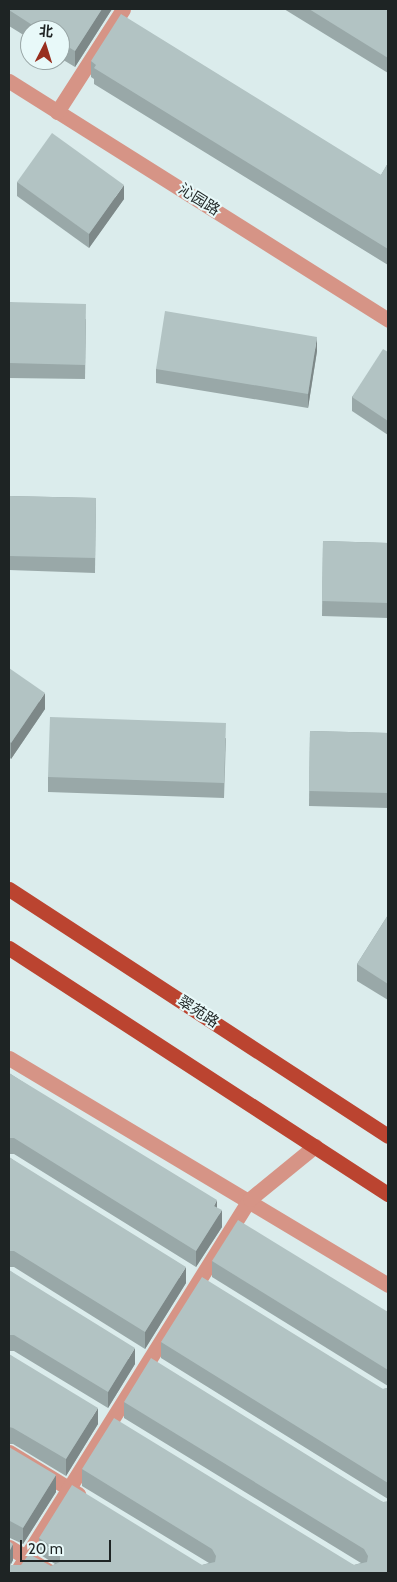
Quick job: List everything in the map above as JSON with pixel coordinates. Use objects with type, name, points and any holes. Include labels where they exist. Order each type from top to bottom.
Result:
[{"type":"main road","name":"翠苑路","points":[[9,889],[388,1136]]},
{"type":"main road","points":[[9,948],[388,1194]]},
{"type":"street","points":[[57,112],[123,9]]},
{"type":"street","name":"沁园路","points":[[9,81],[388,320]]},
{"type":"street","points":[[9,1058],[250,1199],[388,1285]]},
{"type":"street","points":[[16,1573],[250,1199],[315,1146]]},
{"type":"street","points":[[183,1270],[216,1290]]},
{"type":"street","points":[[132,1351],[165,1372]]},
{"type":"street","points":[[94,1412],[128,1432]]},
{"type":"street","points":[[9,1452],[93,1504]]},
{"type":"street","points":[[9,1547],[52,1573]]},
{"type":"building","points":[[102,9],[75,51],[70,48],[70,20],[24,20],[9,10]]},
{"type":"building","points":[[309,9],[388,9],[388,58]]},
{"type":"building","points":[[121,14],[381,175],[388,163],[388,249],[94,68],[96,65],[91,61]]},
{"type":"building","points":[[52,133],[124,185],[89,234],[17,182]]},
{"type":"building","points":[[9,302],[86,304],[85,365],[9,363]]},
{"type":"building","points":[[165,311],[317,337],[308,394],[156,369]]},
{"type":"building","points":[[383,349],[388,352],[388,421],[352,397]]},
{"type":"building","points":[[9,496],[96,498],[95,558],[9,556]]},
{"type":"building","points":[[323,541],[388,543],[388,603],[322,601]]},
{"type":"building","points":[[9,668],[45,693],[11,743],[9,741]]},
{"type":"building","points":[[50,717],[226,723],[224,783],[48,777]]},
{"type":"building","points":[[310,731],[388,733],[388,793],[309,791]]},
{"type":"building","points":[[388,915],[388,984],[357,964]]},
{"type":"building","points":[[9,1073],[217,1200],[214,1206],[222,1210],[196,1251],[14,1138],[9,1138]]},
{"type":"building","points":[[9,1157],[186,1267],[145,1332],[14,1251],[9,1251]]},
{"type":"building","points":[[238,1220],[388,1312],[388,1370],[212,1261]]},
{"type":"building","points":[[9,1270],[135,1348],[108,1392],[14,1335],[9,1335]]},
{"type":"building","points":[[202,1277],[383,1389],[388,1388],[388,1483],[161,1342]]},
{"type":"building","points":[[9,1354],[98,1408],[66,1459],[9,1427]]},
{"type":"building","points":[[151,1358],[383,1502],[388,1501],[388,1573],[9,1573],[9,1560],[11,1565],[21,1565],[29,1554],[51,1566],[60,1562],[60,1552],[39,1538],[72,1485],[202,1565],[215,1562],[216,1556],[212,1549],[82,1469],[114,1418],[354,1565],[367,1562],[368,1556],[364,1549],[124,1402]]},
{"type":"building","points":[[9,1447],[56,1475],[23,1528],[9,1522]]},
{"type":"building","points":[[9,1541],[13,1544],[9,1552]]}]
